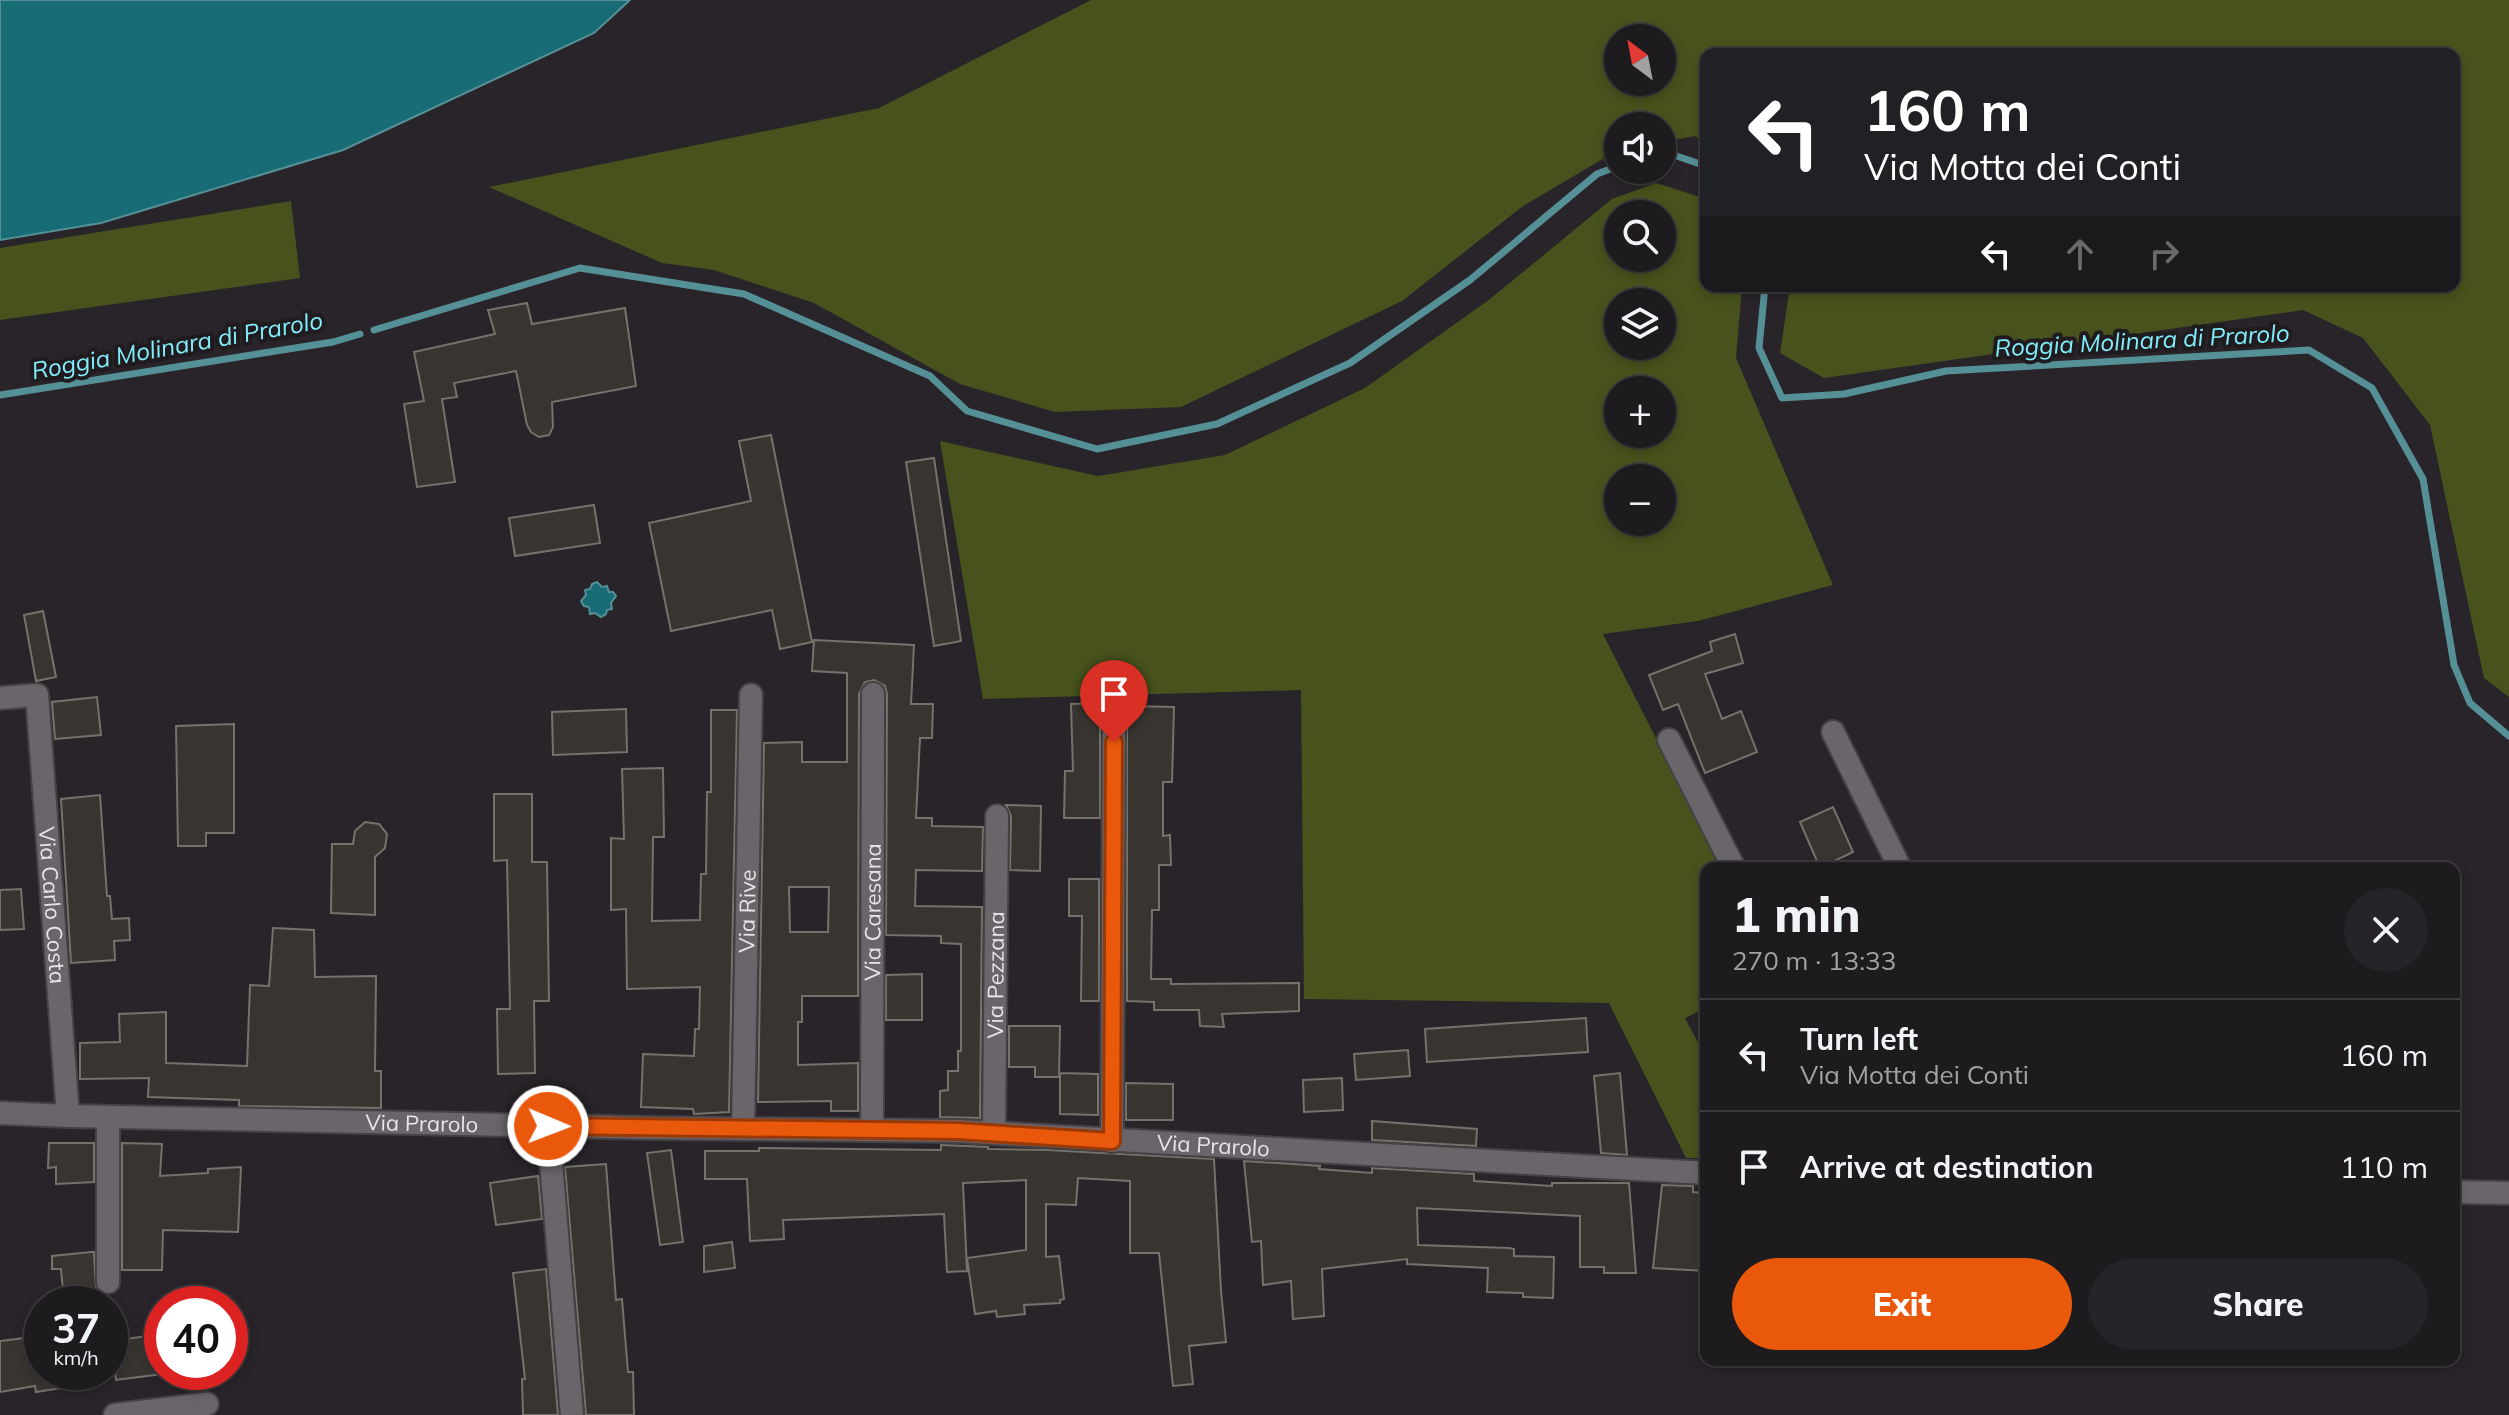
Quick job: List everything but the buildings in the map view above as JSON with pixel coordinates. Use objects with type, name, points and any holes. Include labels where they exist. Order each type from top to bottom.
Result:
[{"type":"street","name":"Via Caresana","points":[[872,1130],[873,694]]},
{"type":"street","name":"Via Carlo Costa","points":[[0,698],[37,695],[68,1116]]},
{"type":"street","name":"Via Rive","points":[[743,1129],[751,695]]},
{"type":"street","points":[[1112,1141],[1114,711]]},
{"type":"street","points":[[1833,732],[1897,862]]},
{"type":"street","points":[[1669,740],[1731,862]]},
{"type":"street","name":"Via Pezzana","points":[[994,1133],[997,816]]},
{"type":"street","name":"Via Prarolo","points":[[0,1113],[994,1133],[1700,1173]]},
{"type":"street","points":[[108,1117],[108,1282]]},
{"type":"street","points":[[548,1126],[572,1415]]},
{"type":"street","points":[[2460,1192],[2509,1193]]},
{"type":"street","points":[[115,1415],[207,1404]]},
{"type":"green space","points":[[1091,0],[2509,0],[2509,697],[2484,678],[2430,425],[2363,338],[2303,310],[1824,378],[1780,353],[1789,292],[2460,292],[2460,48],[1700,48],[1700,139],[1695,136],[1676,139],[1676,112],[1604,112],[1604,158],[1523,206],[1402,301],[1181,407],[1055,412],[960,384],[814,303],[714,270],[662,263],[489,187],[879,108]]},
{"type":"green space","points":[[1653,184],[1700,197],[1700,292],[1742,292],[1736,358],[1833,585],[1698,621],[1603,634],[1719,862],[1700,862],[1700,1011],[1685,1018],[1700,1047],[1700,1158],[1686,1158],[1609,1003],[1304,999],[1301,690],[983,699],[940,441],[1098,476],[1225,455],[1365,388],[1490,299],[1604,206],[1604,272],[1676,272],[1676,200],[1611,200]]},
{"type":"green space","points":[[291,201],[300,278],[0,320],[0,248]]},
{"type":"water","points":[[0,0],[630,0],[594,33],[343,150],[101,223],[0,240]]},
{"type":"water","points":[[597,582],[602,587],[607,586],[609,592],[616,596],[611,603],[612,609],[601,617],[590,614],[589,607],[581,601],[586,595],[585,590]]},
{"type":"waterway","name":"Roggia Molinara di Prarolo","points":[[1676,156],[1700,164]]},
{"type":"waterway","name":"Roggia Molinara di Prarolo","points":[[374,330],[580,268],[744,294],[930,376],[967,411],[1097,449],[1217,424],[1350,363],[1470,280],[1604,171]]},
{"type":"waterway","name":"Roggia Molinara di Prarolo","points":[[1764,292],[1759,348],[1782,398],[1844,394],[1946,371],[2309,350],[2372,388],[2423,479],[2454,665],[2470,703],[2509,736]]},
{"type":"waterway","name":"Roggia Molinara di Prarolo","points":[[0,395],[333,342],[360,334]]},
{"type":"route","points":[[548,1126],[958,1131],[1112,1141],[1114,742]]}]
